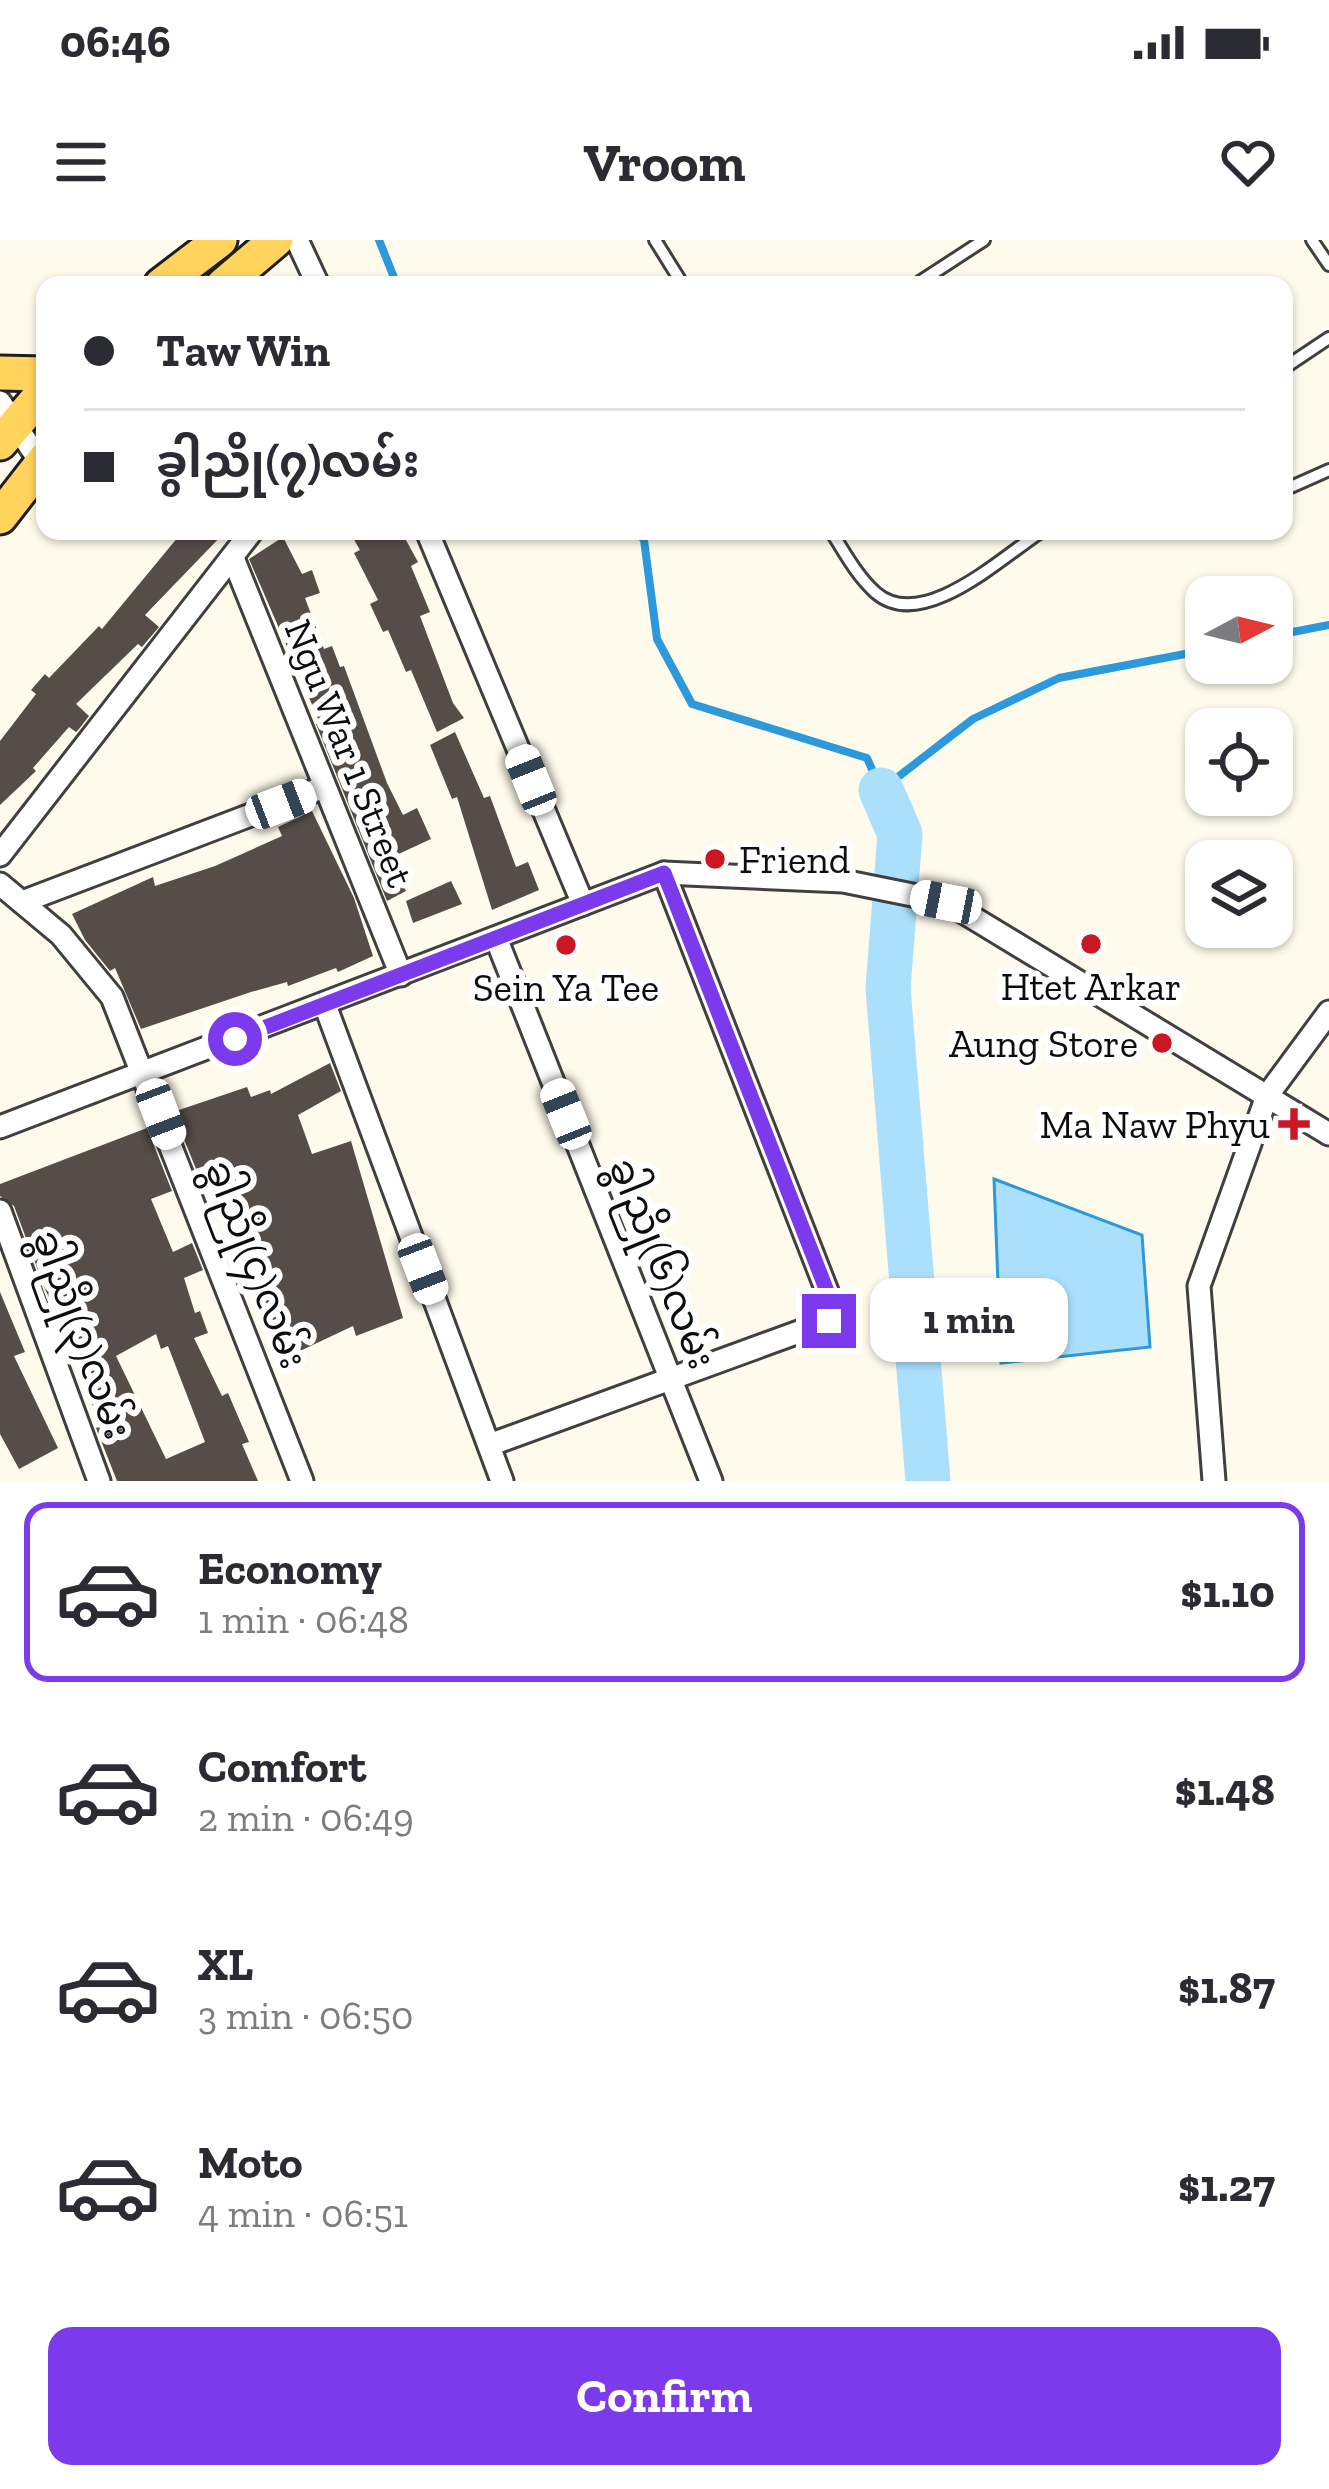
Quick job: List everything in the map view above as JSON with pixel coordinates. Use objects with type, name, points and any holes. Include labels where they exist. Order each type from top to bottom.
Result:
[{"type":"main road","points":[[173,276],[220,240]]},
{"type":"main road","points":[[232,276],[262,245]]},
{"type":"main road","points":[[0,373],[36,374]]},
{"type":"main road","points":[[4,423],[36,397]]},
{"type":"main road","points":[[0,517],[36,470]]},
{"type":"street","points":[[297,240],[314,276]]},
{"type":"street","points":[[4,423],[36,454]]},
{"type":"street","points":[[0,855],[246,540]]},
{"type":"street","points":[[431,540],[583,904]]},
{"type":"street","name":"Ngu War 1 Street","points":[[233,558],[401,975]]},
{"type":"street","points":[[22,902],[324,788]]},
{"type":"street","points":[[489,1445],[829,1321],[832,1316],[832,1304],[664,873]]},
{"type":"street","points":[[0,1127],[664,873],[843,881],[946,902],[1329,1134]]},
{"type":"street","name":"ခွါညို(၄)လမ်း","points":[[0,884],[62,934],[112,997],[146,1073],[302,1481]]},
{"type":"street","name":"ခွါညို(၆)လမ်း","points":[[496,938],[711,1481]]},
{"type":"street","points":[[325,1005],[502,1481]]},
{"type":"street","points":[[1214,1481],[1198,1286],[1267,1096],[1329,1012]]},
{"type":"street","name":"ခွါညို(၃)လမ်း","points":[[0,1211],[99,1481]]},
{"type":"lane","points":[[655,240],[677,276]]},
{"type":"lane","points":[[929,276],[984,240]]},
{"type":"lane","points":[[1312,240],[1329,265]]},
{"type":"lane","points":[[1293,362],[1329,338]]},
{"type":"lane","points":[[1293,486],[1329,470]]},
{"type":"lane","points":[[838,540],[879,596],[912,606],[936,602],[1029,540]]},
{"type":"water","points":[[994,1179],[1142,1235],[1150,1347],[1001,1363]]},
{"type":"building","points":[[176,540],[217,540],[145,615],[159,627],[142,647],[138,644],[76,704],[89,716],[79,729],[69,727],[33,768],[36,771],[0,805],[0,741],[36,694],[31,690],[45,674],[49,678],[99,626],[102,629]]},
{"type":"building","points":[[285,540],[302,574],[312,570],[320,593],[305,598],[324,649],[332,646],[340,667],[344,666],[403,815],[417,808],[431,839],[390,858],[406,891],[387,901],[316,724],[320,723],[249,559]]},
{"type":"building","points":[[354,540],[406,540],[418,562],[411,566],[430,612],[420,616],[453,703],[464,718],[437,732],[411,670],[406,672],[388,630],[383,632],[370,604],[378,600],[354,553],[360,550]]},
{"type":"building","points":[[455,732],[484,798],[490,796],[516,867],[528,862],[539,890],[492,910],[457,797],[452,799],[430,745]]},
{"type":"building","points":[[312,811],[354,898],[373,956],[338,972],[336,968],[288,986],[287,982],[251,992],[141,1029],[115,968],[110,971],[85,940],[72,914],[153,877],[155,886],[215,866],[282,836],[278,827]]},
{"type":"building","points":[[451,881],[462,904],[413,923],[406,901]]},
{"type":"building","points":[[330,1063],[341,1091],[298,1115],[312,1154],[351,1141],[403,1318],[356,1336],[353,1326],[283,1359],[272,1334],[277,1331],[252,1278],[265,1272],[212,1163],[196,1169],[173,1112],[247,1087],[251,1097],[270,1090],[271,1094]]},
{"type":"building","points":[[147,1128],[172,1191],[151,1199],[173,1252],[192,1243],[203,1270],[184,1278],[195,1313],[200,1311],[208,1333],[194,1338],[222,1396],[228,1393],[249,1442],[242,1444],[258,1481],[117,1481],[96,1428],[102,1426],[81,1380],[87,1377],[45,1289],[14,1206],[0,1196],[0,1184]],"holes":[[[156,1334],[161,1349],[168,1346],[205,1442],[166,1459],[116,1356]]]},
{"type":"building","points":[[0,1292],[25,1352],[14,1356],[58,1448],[19,1469],[0,1434]]},
{"type":"waterway","points":[[379,240],[393,276]]},
{"type":"waterway","points":[[644,540],[657,639],[692,704],[867,758],[881,790],[973,719],[1059,678],[1185,654]]},
{"type":"waterway","points":[[1293,632],[1329,625]]},
{"type":"waterway","points":[[881,790],[900,834],[888,988],[928,1481]]},
{"type":"place","name":"Friend","points":[[715,859]]},
{"type":"place","name":"Htet Arkar","points":[[1091,944]]},
{"type":"place","name":"Sein Ya Tee","points":[[566,945]]},
{"type":"place","name":"Aung Store","points":[[1162,1043]]},
{"type":"place","name":"Ma Naw Phyu","points":[[1294,1124]]},
{"type":"route","points":[[235,1039],[664,873],[832,1304],[829,1321]]}]
